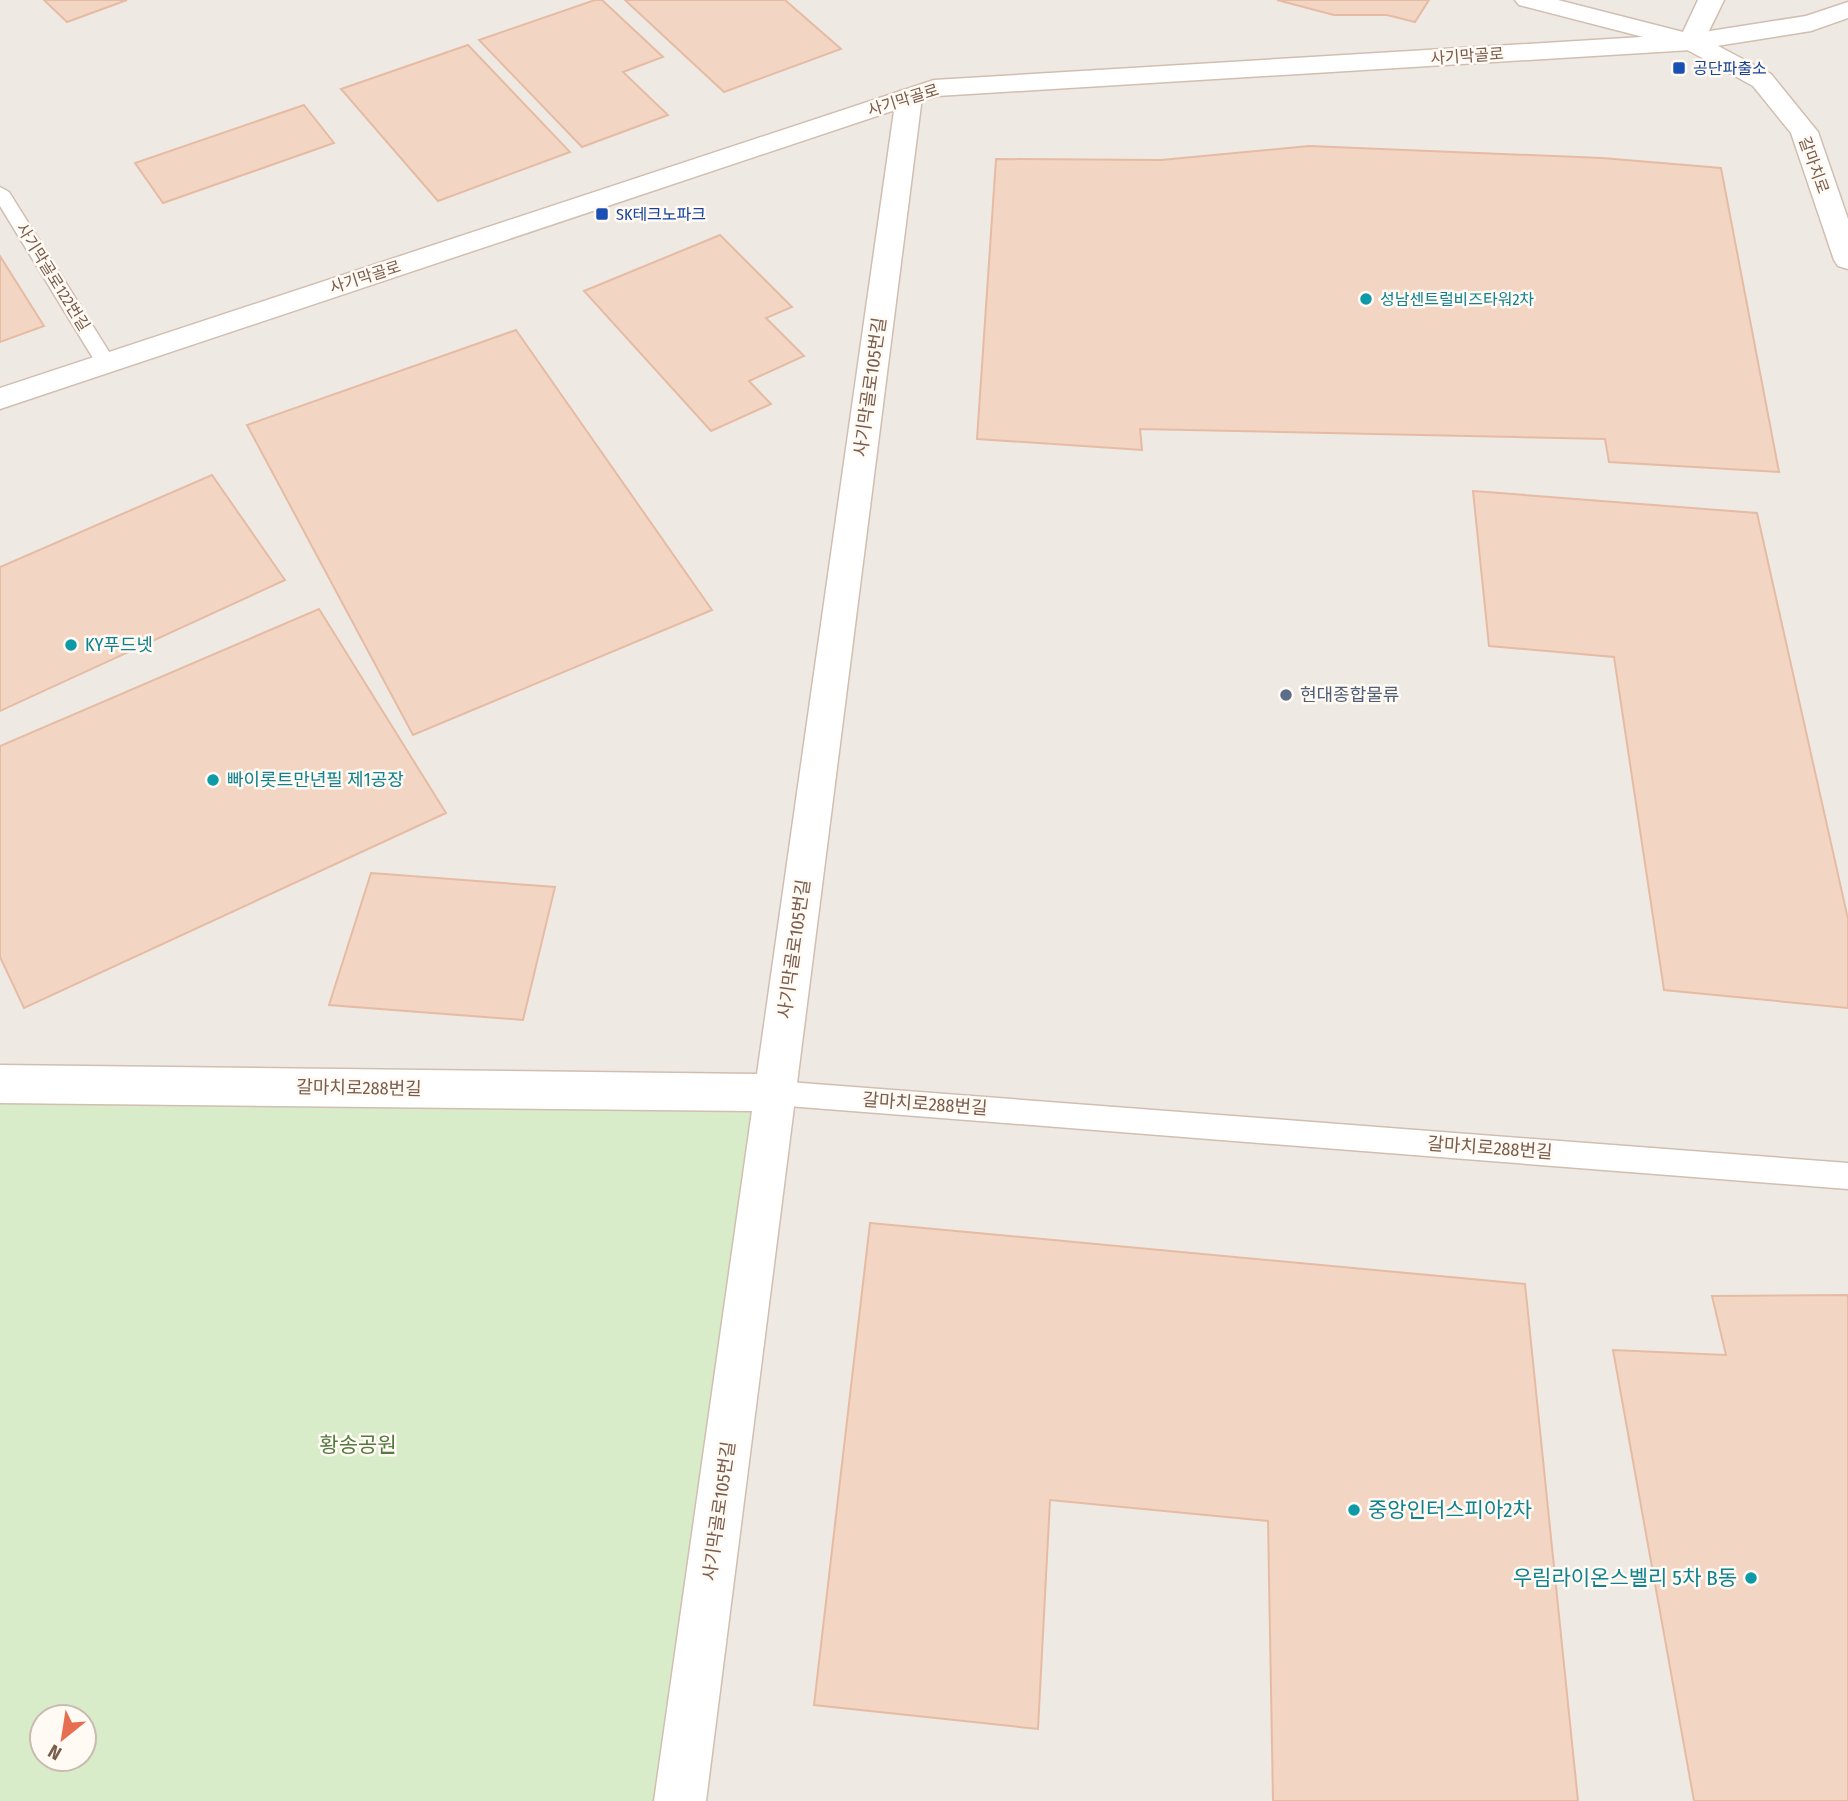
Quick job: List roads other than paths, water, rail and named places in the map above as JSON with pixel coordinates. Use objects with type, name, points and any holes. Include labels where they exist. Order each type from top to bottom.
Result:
[{"type":"street","points":[[1528,0],[1691,42],[1711,0]]},
{"type":"street","name":"사기막골로","points":[[0,399],[934,89],[1691,42],[1811,23],[1848,10]]},
{"type":"street","name":"갈마치로","points":[[1691,42],[1762,80],[1804,132],[1848,260]]},
{"type":"street","name":"사기막골로105번길","points":[[680,1801],[909,97]]},
{"type":"street","name":"갈마치로288번길","points":[[0,1084],[775,1093]]},
{"type":"lane","name":"사기막골로122번길","points":[[0,192],[106,363]]},
{"type":"lane","name":"갈마치로288번길","points":[[775,1093],[1848,1176]]},
{"type":"place","name":"공단파출소","points":[[1679,68]]},
{"type":"place","name":"SK테크노파크","points":[[602,214]]},
{"type":"place","name":"성남센트럴비즈타워2차","points":[[1366,299]]},
{"type":"place","name":"KY푸드넷","points":[[71,645]]},
{"type":"place","name":"현대종합물류","points":[[1286,695]]},
{"type":"place","name":"빠이롯트만년필 제1공장","points":[[213,780]]},
{"type":"place","name":"중앙인터스피아2차","points":[[1354,1510]]},
{"type":"place","name":"우림라이온스벨리 5차 B동","points":[[1751,1578]]},
{"type":"park label","name":"황송공원","points":[[358,1445]]}]
